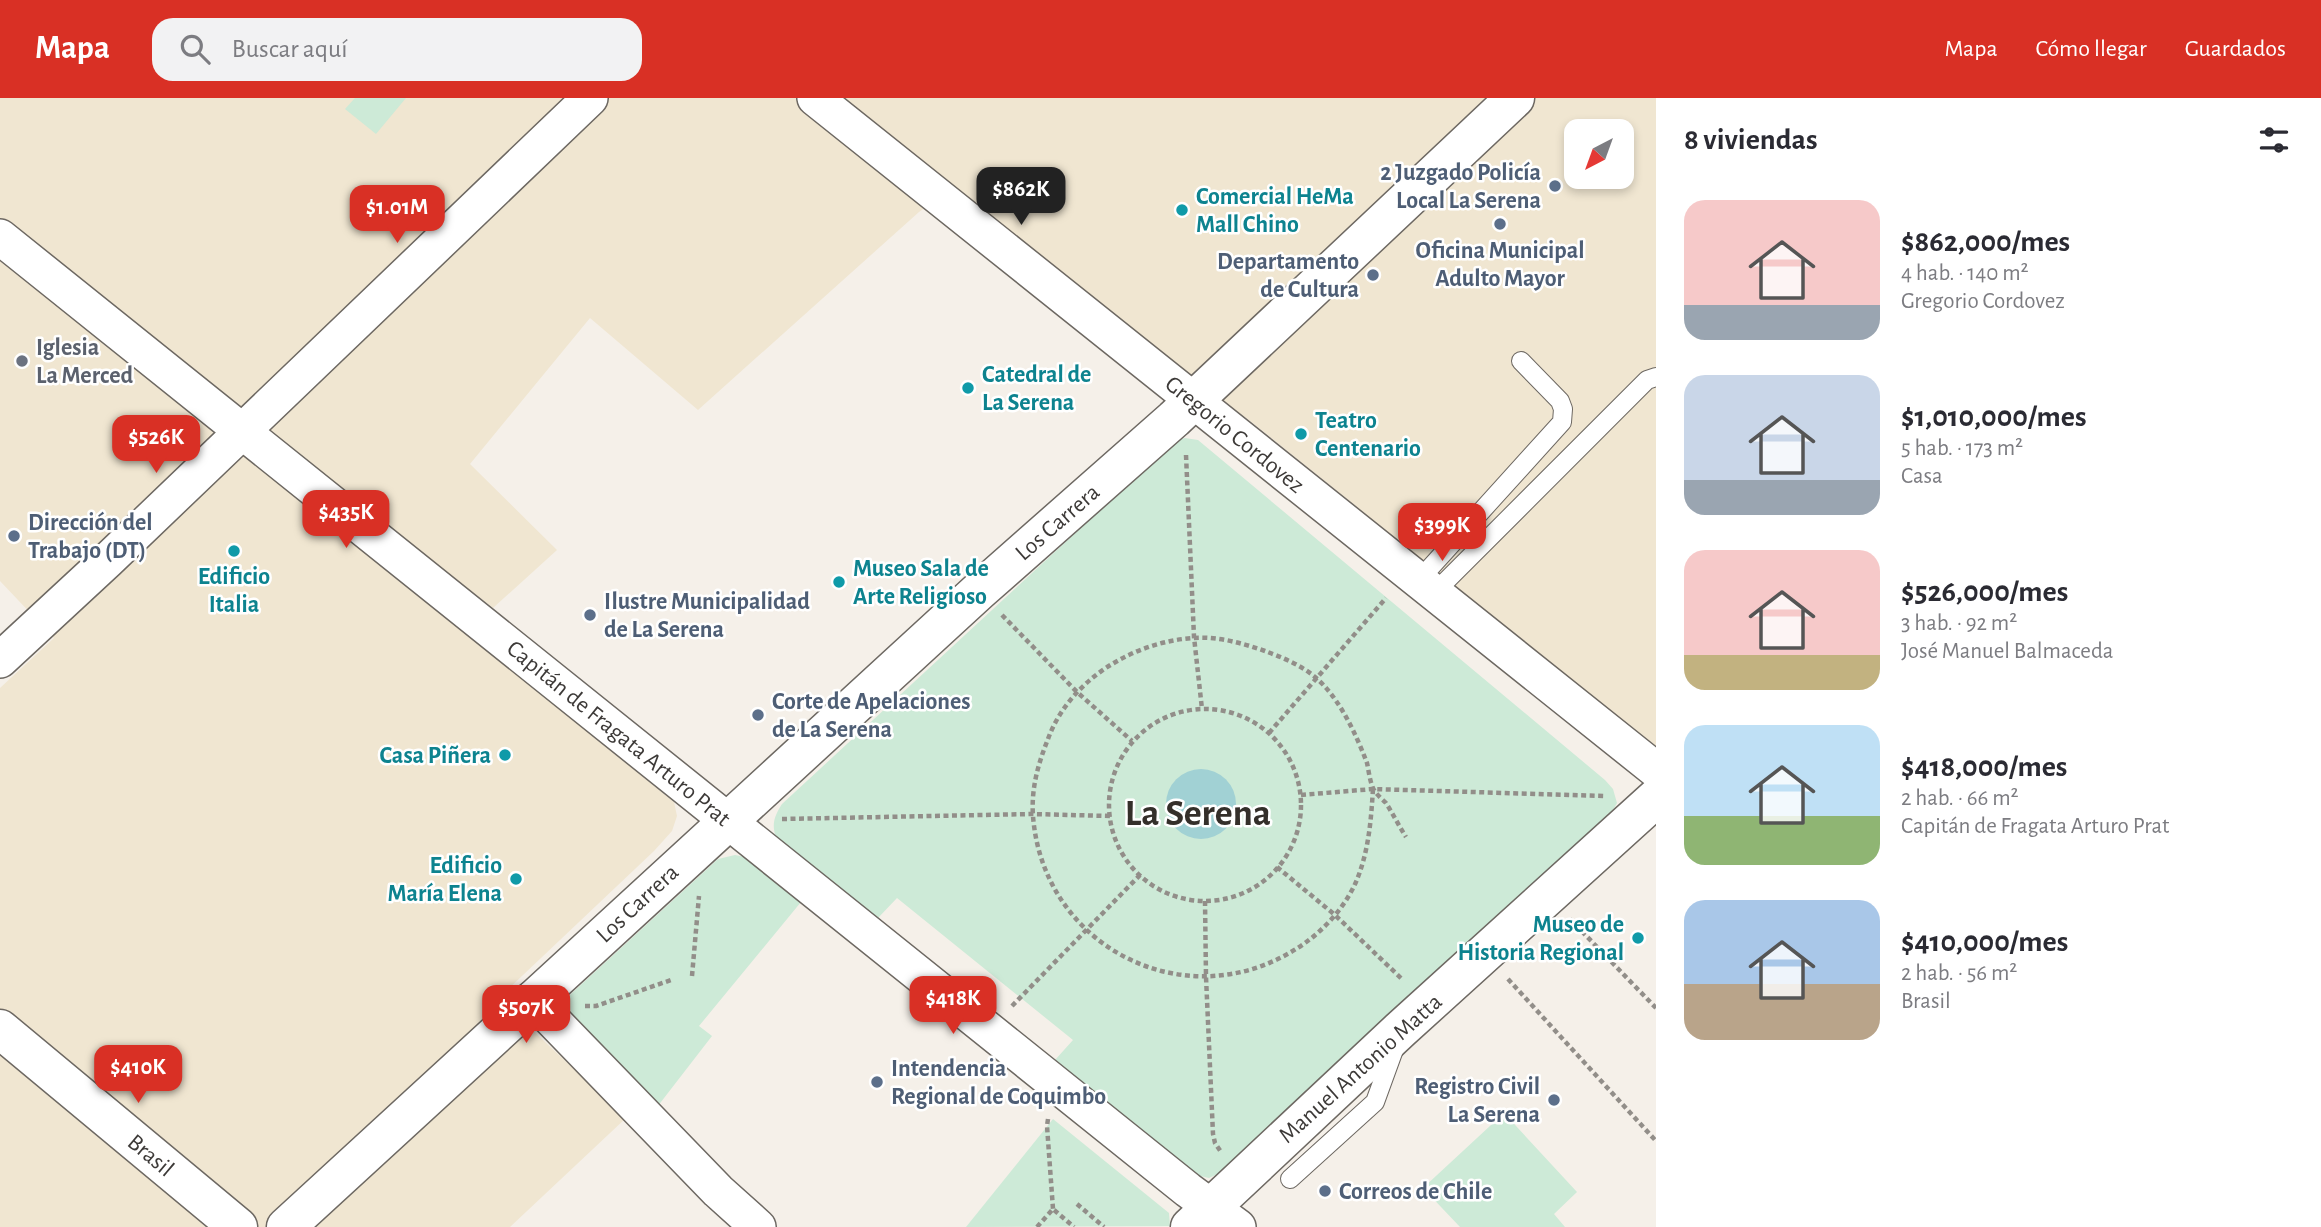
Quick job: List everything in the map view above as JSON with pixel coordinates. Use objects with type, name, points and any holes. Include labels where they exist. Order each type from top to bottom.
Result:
[{"type":"street","points":[[0,660],[590,98]]},
{"type":"street","name":"Gregorio Cordovez","points":[[815,98],[1184,410],[1427,587],[1656,770]]},
{"type":"street","name":"Los Carrera","points":[[286,1227],[541,1009],[727,820],[979,591],[1184,410],[1516,98]]},
{"type":"street","name":"Capitán de Fragata Arturo Prat","points":[[0,237],[1188,1190],[1213,1220]]},
{"type":"street","name":"Manuel Antonio Matta","points":[[1213,1220],[1246,1172],[1656,798]]},
{"type":"street","points":[[541,1009],[708,1181],[758,1227]]},
{"type":"street","name":"Brasil","points":[[0,1029],[238,1227]]},
{"type":"lane","points":[[1427,587],[1562,422],[1563,409],[1560,401],[1521,362]]},
{"type":"lane","points":[[1427,587],[1647,380],[1656,377]]},
{"type":"lane","points":[[1290,1179],[1375,1102],[1401,1030]]},
{"type":"path","points":[[1184,410],[1194,638],[1202,709]]},
{"type":"path","points":[[979,591],[1077,692],[1132,741]]},
{"type":"path","points":[[1269,733],[1386,598]]},
{"type":"path","points":[[1194,638],[1239,642],[1282,657],[1315,677],[1340,708],[1357,737],[1373,789],[1370,841],[1357,880],[1335,915],[1308,941],[1277,961],[1242,973],[1206,977],[1163,972],[1122,957],[1087,931],[1065,906],[1048,878],[1037,847],[1032,814],[1036,770],[1052,728],[1077,692],[1111,664],[1151,645],[1194,638]]},
{"type":"path","points":[[1202,709],[1238,715],[1269,733],[1285,751],[1296,772],[1301,795],[1300,823],[1291,850],[1277,867],[1254,888],[1230,898],[1205,901],[1181,897],[1159,889],[1140,875],[1125,858],[1115,837],[1110,816],[1110,790],[1117,766],[1132,741],[1150,726],[1175,713],[1202,709]]},
{"type":"path","points":[[1373,789],[1386,803],[1406,837]]},
{"type":"path","points":[[1301,795],[1373,789],[1617,797]]},
{"type":"path","points":[[727,820],[1032,814],[1110,816]]},
{"type":"path","points":[[1277,867],[1335,915],[1429,1005]]},
{"type":"path","points":[[989,1029],[1140,875]]},
{"type":"path","points":[[692,976],[699,889]]},
{"type":"path","points":[[1548,896],[1656,1008]]},
{"type":"path","points":[[1205,901],[1206,977],[1215,1143],[1223,1154],[1246,1172]]},
{"type":"path","points":[[1485,954],[1656,1141]]},
{"type":"path","points":[[541,1009],[596,1006],[671,980]]},
{"type":"path","points":[[1056,1084],[1046,1126],[1053,1209],[1074,1227]]},
{"type":"path","points":[[1077,1204],[1104,1227]]},
{"type":"path","points":[[1037,1227],[1053,1209]]},
{"type":"shaded area","points":[[0,98],[1656,98],[1656,758],[1398,540],[1395,543],[1360,514],[1362,511],[1249,420],[939,198],[919,212],[698,410],[590,318],[470,464],[557,550],[493,608],[379,520],[346,536],[674,802],[677,816],[672,831],[505,992],[526,1024],[626,1118],[510,1227],[0,1227],[0,688],[54,638],[0,581]]},
{"type":"green space","points":[[355,98],[406,98],[376,134],[345,109]]},
{"type":"green space","points":[[1185,438],[1198,440],[1605,780],[1613,789],[1617,803],[1609,817],[1224,1171],[1209,1178],[1196,1175],[1055,1060],[1073,1040],[897,898],[878,918],[776,837],[774,828],[782,804],[1175,441]]},
{"type":"green space","points":[[735,855],[745,857],[801,902],[699,1026],[712,1036],[654,1111],[568,1018],[561,1003],[718,859]]},
{"type":"green space","points":[[1504,1113],[1577,1192],[1554,1214],[1565,1227],[1460,1227],[1423,1188]]},
{"type":"green space","points":[[1053,1119],[1169,1213],[1170,1226],[966,1227]]},
{"type":"water","points":[[1201,769],[1226,779],[1236,804],[1226,829],[1201,839],[1176,829],[1166,804],[1176,779]]},
{"type":"place","name":"2 Juzgado Policía Local La Serena","points":[[1555,186]]},
{"type":"place","name":"Comercial HeMa Mall Chino","points":[[1182,210]]},
{"type":"place","name":"Oficina Municipal Adulto Mayor","points":[[1500,224]]},
{"type":"place","name":"Departamento de Cultura","points":[[1373,275]]},
{"type":"place","name":"Iglesia La Merced","points":[[22,361]]},
{"type":"place","name":"Catedral de La Serena","points":[[968,388]]},
{"type":"place","name":"Teatro Centenario","points":[[1301,434]]},
{"type":"place","name":"Dirección del Trabajo (DT)","points":[[14,536]]},
{"type":"place","name":"Edificio Italia","points":[[234,551]]},
{"type":"place","name":"Museo Sala de Arte Religioso","points":[[839,582]]},
{"type":"place","name":"Ilustre Municipalidad de La Serena","points":[[590,615]]},
{"type":"place","name":"Corte de Apelaciones de La Serena","points":[[758,715]]},
{"type":"place","name":"Casa Piñera","points":[[505,755]]},
{"type":"place","name":"Edificio María Elena","points":[[516,879]]},
{"type":"place","name":"Museo de Historia Regional","points":[[1638,938]]},
{"type":"place","name":"Intendencia Regional de Coquimbo","points":[[877,1082]]},
{"type":"place","name":"Registro Civil La Serena","points":[[1554,1100]]},
{"type":"place","name":"Correos de Chile","points":[[1325,1191]]},
{"type":"district","name":"La Serena","points":[[1198,812]]}]
